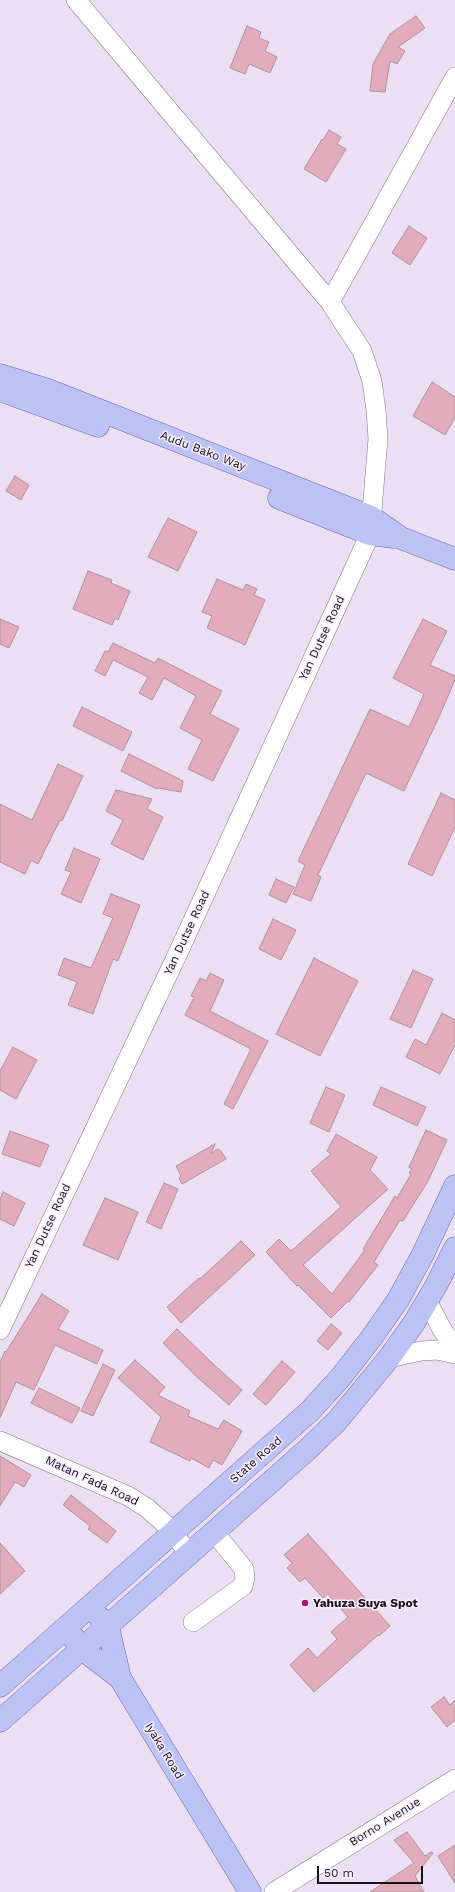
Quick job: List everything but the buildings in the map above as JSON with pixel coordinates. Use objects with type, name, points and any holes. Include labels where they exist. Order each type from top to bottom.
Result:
[{"type":"main road","name":"Audu Bako Way","points":[[0,375],[55,393],[401,538],[455,559]]},
{"type":"main road","name":"Audu Bako Way","points":[[0,390],[370,525]]},
{"type":"main road","name":"State Road","points":[[0,1686],[310,1411],[341,1377],[398,1300],[423,1254],[455,1186]]},
{"type":"main road","points":[[0,1721],[308,1450],[337,1421],[390,1358],[427,1301],[455,1248]]},
{"type":"main road","name":"Iyaka Road","points":[[91,1606],[108,1627],[120,1678],[250,1892]]},
{"type":"main road","points":[[67,1628],[82,1649],[120,1678]]},
{"type":"street","name":"Yan Dutse Road","points":[[0,1330],[178,954],[370,525],[378,439],[372,381],[362,350],[330,302],[76,0]]},
{"type":"street","points":[[330,302],[455,77]]},
{"type":"street","points":[[427,1301],[443,1331],[455,1346]]},
{"type":"street","points":[[390,1358],[420,1351],[437,1350],[455,1354]]},
{"type":"street","name":"Matan Fada Road","points":[[0,1441],[128,1496],[147,1508],[172,1532],[190,1554]]},
{"type":"street","points":[[193,1622],[243,1586],[245,1578],[244,1569],[214,1532]]},
{"type":"street","name":"Borno Avenue","points":[[274,1892],[455,1779]]},
{"type":"place","name":"Yahuza Suya Spot","points":[[305,1603]]}]
